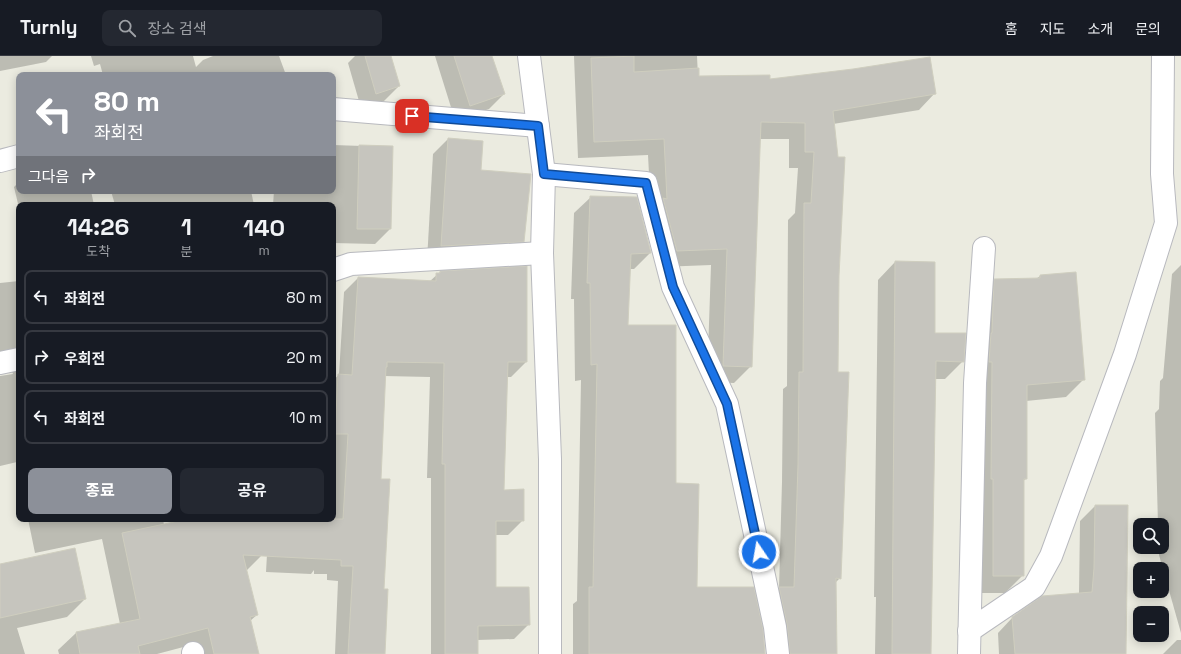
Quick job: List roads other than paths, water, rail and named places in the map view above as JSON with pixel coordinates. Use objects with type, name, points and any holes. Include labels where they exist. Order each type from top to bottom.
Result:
[{"type":"street","points":[[529,56],[544,174],[542,253],[550,459],[550,654]]},
{"type":"street","points":[[969,631],[1034,587],[1051,556],[1174,224],[1162,174],[1163,56]]},
{"type":"street","points":[[336,110],[538,126]]},
{"type":"street","points":[[0,161],[16,157]]},
{"type":"street","points":[[544,174],[646,183],[673,287],[727,404],[775,626],[778,654]]},
{"type":"street","points":[[968,654],[975,383],[984,248]]},
{"type":"street","points":[[336,269],[351,264],[542,253]]},
{"type":"street","points":[[0,363],[16,360]]}]
